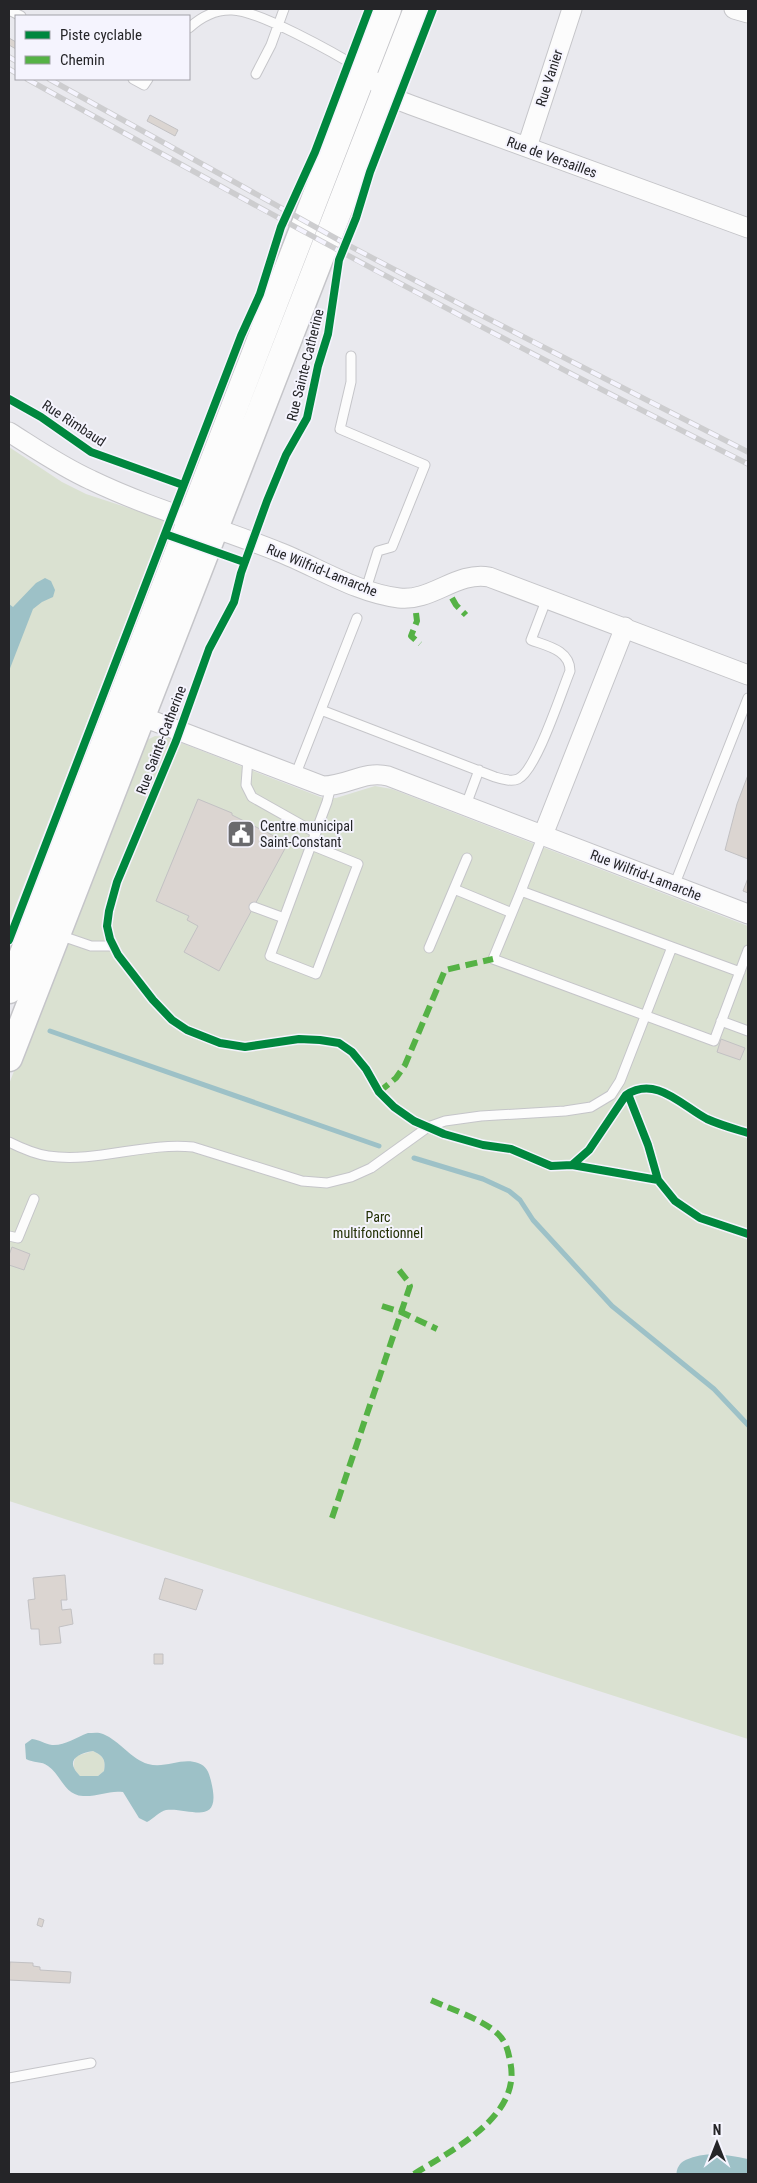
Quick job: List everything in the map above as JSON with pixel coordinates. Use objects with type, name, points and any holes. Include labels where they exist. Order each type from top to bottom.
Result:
[{"type":"street","points":[[9,990],[388,9]]},
{"type":"street","name":"Rue Sainte-Catherine","points":[[9,1058],[417,9]]},
{"type":"street","name":"Rue Vanier","points":[[527,147],[572,9]]},
{"type":"street","points":[[734,9],[748,13]]},
{"type":"street","name":"Rue de Versailles","points":[[364,71],[398,100],[748,228]]},
{"type":"street","points":[[9,432],[90,480],[190,518]]},
{"type":"street","name":"Rue Wilfrid-Lamarche","points":[[190,518],[284,554],[366,589],[401,599],[426,594],[463,578],[482,576],[498,579],[748,676]]},
{"type":"street","points":[[543,835],[625,627]]},
{"type":"street","name":"Rue Wilfrid-Lamarche","points":[[142,717],[315,784],[342,785],[372,774],[380,774],[466,805],[748,914]]},
{"type":"lane","points":[[190,27],[205,16],[231,9],[244,11],[278,25],[364,71]]},
{"type":"lane","points":[[256,74],[284,9]]},
{"type":"lane","points":[[9,10],[20,13]]},
{"type":"lane","points":[[135,80],[144,85],[147,80]]},
{"type":"lane","points":[[351,356],[351,382],[340,429],[425,465],[392,547],[378,551],[366,589]]},
{"type":"lane","points":[[321,710],[495,777],[519,779],[535,760],[570,671],[568,659],[562,653],[532,640],[548,598]]},
{"type":"lane","points":[[295,776],[357,618]]},
{"type":"lane","points":[[674,886],[748,698]]},
{"type":"lane","points":[[248,758],[246,785],[252,797],[316,833]]},
{"type":"lane","points":[[466,805],[479,770]]},
{"type":"lane","points":[[311,845],[358,864],[316,974],[270,956],[311,845],[316,833],[331,786]]},
{"type":"lane","points":[[543,835],[493,959],[714,1041],[748,950]]},
{"type":"lane","points":[[428,948],[467,858]]},
{"type":"lane","points":[[454,890],[512,913]]},
{"type":"lane","points":[[521,891],[740,972]]},
{"type":"lane","points":[[254,906],[284,918]]},
{"type":"lane","points":[[56,934],[91,946],[113,946]]},
{"type":"lane","points":[[9,1142],[38,1154],[64,1157],[97,1156],[178,1145],[193,1147],[302,1181],[327,1183],[350,1177],[371,1168],[428,1127],[445,1121],[481,1116],[565,1111],[591,1107],[612,1095],[620,1081],[672,947]]},
{"type":"lane","points":[[721,1021],[748,1031]]},
{"type":"lane","points":[[9,1236],[18,1238],[34,1199]]},
{"type":"lane","points":[[9,2078],[91,2063]]},
{"type":"green space","points":[[9,447],[62,482],[86,494],[165,520],[9,923]]},
{"type":"green space","name":"Parc multifonctionnel","points":[[155,736],[166,737],[323,798],[336,798],[375,786],[392,789],[748,926],[748,1739],[9,1501],[9,1084],[137,754],[147,740]]},
{"type":"green space","points":[[93,1751],[103,1758],[105,1764],[104,1771],[98,1776],[80,1776],[74,1767],[76,1756]]},
{"type":"water","points":[[45,578],[51,581],[55,590],[53,597],[33,609],[9,671],[9,604],[13,607],[36,583]]},
{"type":"water","points":[[88,1733],[98,1733],[109,1737],[136,1758],[148,1764],[161,1765],[186,1761],[201,1764],[207,1770],[210,1778],[213,1796],[212,1805],[208,1810],[202,1812],[166,1810],[147,1822],[139,1818],[123,1792],[88,1796],[77,1795],[67,1789],[48,1766],[26,1759],[25,1744],[32,1739],[57,1745]],"holes":[[[93,1751],[101,1756],[104,1761],[104,1771],[98,1776],[80,1776],[73,1766],[74,1759],[77,1756]]]},
{"type":"building","points":[[9,38],[15,41],[15,48],[9,45]]},
{"type":"building","points":[[150,115],[178,130],[175,136],[147,121]]},
{"type":"building","points":[[748,775],[748,859],[725,850],[737,804]]},
{"type":"building","points":[[198,799],[232,813],[232,815],[288,843],[219,971],[184,952],[198,926],[187,920],[189,916],[156,901]]},
{"type":"building","points":[[748,878],[748,893],[743,891]]},
{"type":"building","points":[[721,1039],[745,1048],[740,1060],[717,1052]]},
{"type":"building","points":[[12,1247],[30,1254],[24,1270],[9,1265],[9,1255]]},
{"type":"building","points":[[65,1575],[67,1600],[61,1600],[62,1610],[71,1609],[73,1624],[59,1627],[61,1643],[40,1645],[39,1629],[31,1629],[28,1600],[35,1599],[33,1578]]},
{"type":"building","points":[[165,1578],[203,1590],[196,1610],[159,1599]]},
{"type":"building","points":[[154,1654],[163,1654],[163,1664],[154,1664]]},
{"type":"building","points":[[39,1918],[44,1920],[42,1927],[37,1925]]},
{"type":"building","points":[[10,1962],[33,1963],[33,1966],[40,1967],[40,1970],[71,1972],[70,1983],[9,1980]]},
{"type":"waterway","points":[[50,1031],[379,1146]]},
{"type":"waterway","points":[[414,1158],[483,1179],[509,1191],[520,1200],[533,1220],[612,1306],[714,1389],[748,1425]]},
{"type":"waterway","points":[[692,2174],[711,2170],[725,2170],[744,2174]]},
{"type":"railway","points":[[9,57],[15,60]]},
{"type":"railway","points":[[9,69],[15,72]]},
{"type":"railway","points":[[29,80],[385,276],[748,464]]},
{"type":"railway","points":[[51,80],[346,244],[748,452]]},
{"type":"marked path","points":[[452,598],[466,615]]},
{"type":"marked path","points":[[416,613],[417,621],[411,636],[420,644]]},
{"type":"marked path","points":[[379,1092],[396,1078],[405,1065],[445,970],[493,959]]},
{"type":"marked path","points":[[332,1518],[410,1286],[399,1270]]},
{"type":"marked path","points":[[382,1306],[401,1312],[437,1329]]},
{"type":"marked path","points":[[414,2174],[465,2142],[481,2129],[495,2115],[506,2098],[511,2081],[510,2061],[507,2050],[498,2034],[483,2023],[426,1998]]},
{"type":"cycle path","points":[[9,940],[241,336],[260,294],[281,227],[315,152],[369,9]]},
{"type":"cycle path","points":[[433,9],[370,172],[356,218],[339,260],[328,334],[318,366],[307,418],[286,455],[267,501],[241,573],[234,602],[209,649],[176,741],[117,882],[107,926],[110,939],[118,955],[153,1000],[172,1020],[187,1030],[220,1043],[245,1047],[299,1039],[339,1043],[352,1052],[366,1069],[379,1092],[394,1107],[414,1121],[444,1134],[483,1145],[511,1149],[551,1166],[572,1165],[589,1150],[626,1095],[648,1088],[658,1090],[678,1100],[707,1119],[748,1133]]},
{"type":"cycle path","name":"Rue Rimbaud","points":[[9,399],[41,417],[91,452],[183,485]]},
{"type":"cycle path","points":[[165,534],[244,562]]},
{"type":"cycle path","points":[[628,1094],[648,1145],[658,1180]]},
{"type":"cycle path","points":[[572,1165],[658,1180],[675,1201],[700,1218],[748,1234]]},
{"type":"place","name":"Centre municipal Saint-Constant","points":[[241,834]]}]
